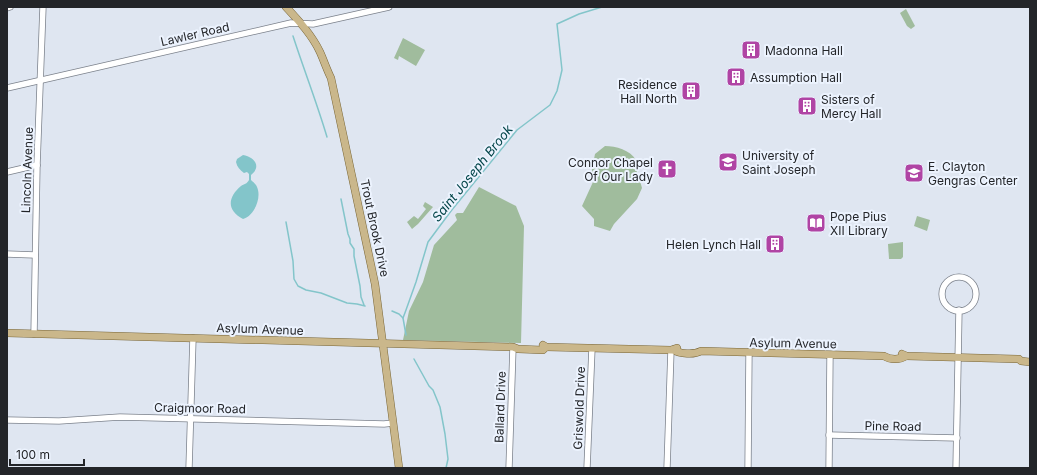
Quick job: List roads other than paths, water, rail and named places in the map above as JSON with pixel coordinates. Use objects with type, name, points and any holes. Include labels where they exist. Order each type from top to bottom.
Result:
[{"type":"main road","name":"Trout Brook Drive","points":[[286,7],[307,31],[320,52],[331,78],[375,284],[399,468]]},
{"type":"main road","name":"Asylum Avenue","points":[[7,333],[513,347],[518,345],[542,345],[546,347],[672,350],[677,348],[698,349],[701,351],[884,356],[888,354],[902,354],[906,356],[958,358],[1019,359],[1022,357],[1030,357]]},
{"type":"main road","name":"Asylum Avenue","points":[[1019,359],[1021,361],[1030,362]]},
{"type":"street","name":"Lincoln Avenue","points":[[34,334],[37,165],[43,7]]},
{"type":"street","name":"Lawler Road","points":[[7,88],[291,23],[313,24],[390,7]]},
{"type":"street","points":[[7,172],[37,165]]},
{"type":"street","points":[[7,254],[35,255]]},
{"type":"street","points":[[960,277],[972,283],[976,295],[971,305],[967,308],[959,310],[947,305],[942,294],[944,286],[948,281],[960,277]]},
{"type":"street","points":[[956,468],[959,310]]},
{"type":"street","points":[[189,468],[193,338]]},
{"type":"street","name":"Ballard Drive","points":[[509,468],[513,347]]},
{"type":"street","name":"Griswold Drive","points":[[588,468],[592,348]]},
{"type":"street","points":[[667,468],[672,350]]},
{"type":"street","points":[[748,468],[749,352]]},
{"type":"street","points":[[829,468],[830,354]]},
{"type":"street","name":"Craigmoor Road","points":[[7,420],[59,421],[120,417],[393,423]]},
{"type":"street","name":"Pine Road","points":[[829,435],[957,438]]},
{"type":"water","points":[[243,155],[253,160],[256,165],[254,172],[251,175],[251,180],[257,186],[258,201],[251,214],[243,219],[231,208],[231,199],[237,190],[249,180],[249,174],[241,171],[236,162],[237,159]]},
{"type":"waterway","name":"Saint Joseph Brook","points":[[406,335],[403,318],[428,242],[451,211],[517,130],[550,105],[557,91],[562,70],[557,24],[579,14],[602,7]]},
{"type":"waterway","points":[[293,36],[327,137]]},
{"type":"waterway","points":[[341,199],[350,243],[354,249],[361,297],[364,305]]},
{"type":"waterway","points":[[286,222],[293,261],[294,279],[298,286],[347,303],[365,306]]},
{"type":"waterway","points":[[392,311],[399,314],[403,318]]},
{"type":"waterway","points":[[414,359],[429,386],[433,390],[440,407],[448,459],[446,468]]},
{"type":"place","name":"Madonna Hall","points":[[751,50]]},
{"type":"place","name":"Assumption Hall","points":[[736,77]]},
{"type":"place","name":"Residence Hall North","points":[[691,91]]},
{"type":"place","name":"Sisters of Mercy Hall","points":[[807,106]]},
{"type":"place","name":"University of Saint Joseph","points":[[728,162]]},
{"type":"place","name":"Connor Chapel Of Our Lady","points":[[667,169]]},
{"type":"place","name":"E. Clayton Gengras Center","points":[[914,173]]},
{"type":"place","name":"Pope Pius XII Library","points":[[816,223]]},
{"type":"place","name":"Helen Lynch Hall","points":[[775,244]]}]
